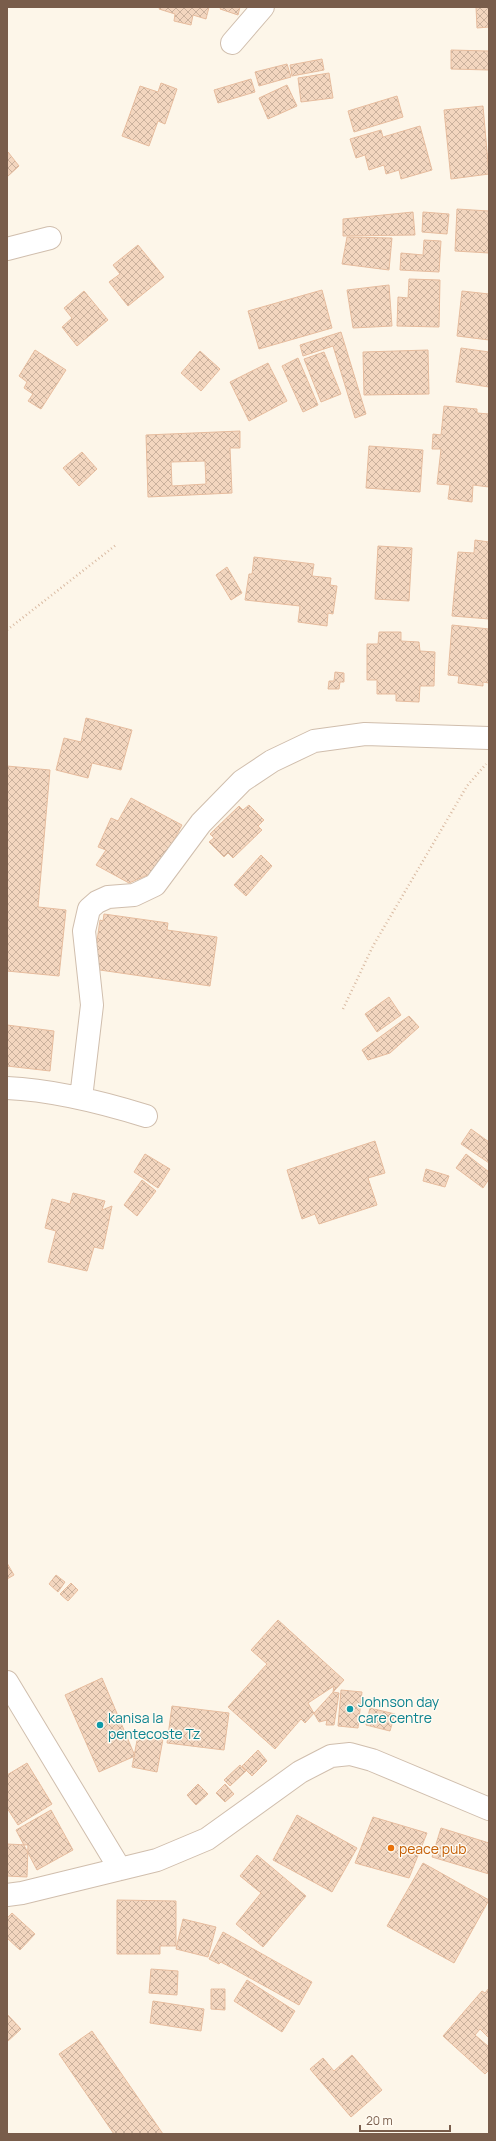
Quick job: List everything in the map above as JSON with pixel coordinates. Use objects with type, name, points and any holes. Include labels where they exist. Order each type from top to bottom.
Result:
[{"type":"street","points":[[232,43],[263,7]]},
{"type":"street","points":[[7,249],[50,238]]},
{"type":"street","points":[[81,1098],[92,1005],[84,931],[89,909],[108,897],[134,894],[155,885],[201,823],[242,781],[272,761],[314,741],[365,734],[489,738]]},
{"type":"street","points":[[7,1088],[39,1091],[81,1098],[146,1116]]},
{"type":"street","points":[[7,1682],[120,1869]]},
{"type":"street","points":[[7,1895],[22,1893],[157,1860],[207,1839],[300,1772],[331,1756],[350,1754],[372,1760],[489,1809]]},
{"type":"path","points":[[7,630],[116,545]]},
{"type":"path","points":[[343,1009],[373,946],[464,793],[489,761]]},
{"type":"building","points":[[160,7],[209,7],[206,19],[193,15],[191,25],[174,21],[175,14],[159,9]]},
{"type":"building","points":[[221,7],[240,7],[238,15],[220,9]]},
{"type":"building","points":[[476,7],[489,7],[489,27],[477,28]]},
{"type":"building","points":[[451,50],[489,51],[489,70],[451,69]]},
{"type":"building","points":[[322,59],[324,70],[292,76],[290,65]]},
{"type":"building","points":[[287,64],[291,77],[259,86],[255,72]]},
{"type":"building","points":[[329,73],[333,98],[301,102],[298,78]]},
{"type":"building","points":[[251,79],[255,92],[218,103],[214,90]]},
{"type":"building","points":[[161,83],[177,89],[165,124],[158,121],[149,146],[122,136],[140,86],[158,92]]},
{"type":"building","points":[[287,85],[297,106],[268,119],[259,98]]},
{"type":"building","points":[[397,96],[403,117],[354,132],[348,111]]},
{"type":"building","points":[[483,106],[489,174],[451,179],[444,110]]},
{"type":"building","points":[[420,126],[432,170],[401,179],[399,170],[386,174],[384,165],[369,170],[365,155],[356,158],[350,139],[381,130],[383,137]]},
{"type":"building","points":[[8,152],[19,166],[7,177],[7,153]]},
{"type":"building","points":[[457,209],[489,211],[489,253],[455,251]]},
{"type":"building","points":[[413,212],[415,235],[343,236],[343,219]]},
{"type":"building","points":[[423,212],[449,214],[447,234],[422,232]]},
{"type":"building","points":[[347,237],[392,238],[389,270],[342,264]]},
{"type":"building","points":[[424,240],[441,241],[439,272],[400,270],[401,253],[423,255]]},
{"type":"building","points":[[138,245],[164,277],[128,306],[109,282],[120,274],[113,265]]},
{"type":"building","points":[[409,279],[440,280],[439,327],[397,326],[398,297],[408,298]]},
{"type":"building","points":[[389,285],[392,326],[353,328],[347,290]]},
{"type":"building","points":[[322,290],[332,328],[259,349],[248,311]]},
{"type":"building","points":[[84,291],[108,320],[77,346],[62,327],[72,318],[64,308]]},
{"type":"building","points":[[462,291],[489,294],[489,340],[457,336]]},
{"type":"building","points":[[341,332],[366,414],[355,418],[333,346],[303,356],[300,345]]},
{"type":"building","points":[[461,348],[489,352],[489,387],[456,382]]},
{"type":"building","points":[[35,350],[66,370],[41,409],[28,401],[33,394],[24,388],[27,382],[19,376]]},
{"type":"building","points":[[428,350],[429,394],[364,395],[363,352]]},
{"type":"building","points":[[200,351],[220,369],[201,391],[181,373]]},
{"type":"building","points":[[324,352],[341,394],[321,402],[304,359]]},
{"type":"building","points":[[298,358],[318,405],[303,412],[282,366]]},
{"type":"building","points":[[268,363],[287,401],[249,421],[230,382]]},
{"type":"building","points":[[444,406],[477,409],[477,413],[489,414],[489,487],[473,485],[472,502],[448,499],[450,485],[437,484],[441,449],[432,449],[433,434],[441,435]]},
{"type":"building","points":[[240,431],[240,448],[230,448],[232,493],[148,497],[146,435]],"holes":[[[205,461],[206,484],[172,486],[171,462]]]},
{"type":"building","points":[[369,446],[423,450],[420,492],[366,488]]},
{"type":"building","points":[[82,452],[97,469],[79,486],[63,468]]},
{"type":"building","points":[[475,540],[489,542],[489,619],[452,616],[458,552],[474,553]]},
{"type":"building","points":[[378,546],[412,548],[409,601],[375,599]]},
{"type":"building","points":[[254,557],[314,564],[312,576],[331,578],[330,585],[337,586],[333,614],[328,613],[327,626],[298,622],[300,606],[245,600],[249,574],[252,574]]},
{"type":"building","points":[[227,567],[242,593],[231,600],[216,575]]},
{"type":"building","points":[[452,625],[489,629],[489,683],[483,682],[483,686],[458,683],[459,676],[448,675]]},
{"type":"building","points":[[379,632],[401,632],[401,641],[419,642],[420,651],[435,652],[434,686],[420,686],[419,702],[396,701],[396,694],[377,694],[377,680],[367,680],[367,644],[378,644]]},
{"type":"building","points":[[335,672],[344,673],[344,682],[340,682],[339,689],[328,689],[329,681],[334,681]]},
{"type":"building","points":[[86,718],[132,730],[121,770],[92,763],[88,778],[56,770],[64,738],[81,742]]},
{"type":"building","points":[[7,766],[50,770],[38,907],[66,910],[59,976],[7,971]]},
{"type":"building","points":[[131,798],[182,825],[157,871],[129,883],[96,865],[106,850],[98,847],[111,818],[118,821]]},
{"type":"building","points":[[249,805],[264,820],[258,826],[262,830],[233,858],[228,853],[224,857],[209,842],[214,838],[210,834],[239,806],[243,810]]},
{"type":"building","points":[[261,855],[272,866],[246,896],[234,885]]},
{"type":"building","points":[[104,914],[168,923],[167,930],[217,937],[210,986],[93,969],[100,920],[103,921]]},
{"type":"building","points":[[389,997],[401,1015],[377,1032],[365,1014]]},
{"type":"building","points":[[409,1016],[419,1027],[390,1053],[368,1060],[362,1050]]},
{"type":"building","points":[[7,1025],[54,1031],[50,1071],[7,1066]]},
{"type":"building","points":[[471,1129],[489,1142],[489,1163],[461,1144]]},
{"type":"building","points":[[375,1141],[385,1173],[368,1178],[377,1205],[319,1224],[315,1214],[302,1219],[287,1170]]},
{"type":"building","points":[[145,1154],[170,1169],[158,1188],[134,1172]]},
{"type":"building","points":[[466,1154],[489,1172],[489,1179],[483,1188],[456,1168]]},
{"type":"building","points":[[426,1169],[449,1176],[445,1187],[423,1181]]},
{"type":"building","points":[[142,1180],[156,1191],[137,1216],[124,1205]]},
{"type":"building","points":[[73,1193],[105,1201],[102,1210],[112,1206],[103,1249],[94,1247],[87,1271],[48,1262],[56,1231],[45,1228],[52,1199],[70,1204]]},
{"type":"building","points":[[7,1563],[14,1575],[7,1579]]},
{"type":"building","points":[[56,1575],[65,1582],[58,1592],[49,1584]]},
{"type":"building","points":[[71,1583],[78,1590],[68,1601],[60,1594]]},
{"type":"building","points":[[278,1620],[344,1680],[305,1723],[301,1719],[275,1749],[228,1707],[267,1664],[251,1650]]},
{"type":"building","name":"kanisa la pentecoste Tz","points":[[102,1678],[135,1756],[99,1772],[65,1695]]},
{"type":"building","points":[[334,1686],[333,1692],[339,1693],[334,1725],[326,1725],[327,1720],[319,1722],[308,1703]]},
{"type":"building","name":"Johnson day care centre","points":[[341,1690],[362,1692],[358,1728],[338,1726]]},
{"type":"building","points":[[172,1706],[229,1713],[224,1750],[167,1743]]},
{"type":"building","points":[[370,1708],[395,1714],[390,1731],[366,1725]]},
{"type":"building","points":[[138,1735],[163,1739],[157,1772],[132,1767]]},
{"type":"building","points":[[258,1750],[267,1761],[252,1776],[242,1766]]},
{"type":"building","points":[[27,1763],[52,1804],[18,1825],[7,1808],[7,1775]]},
{"type":"building","points":[[240,1765],[246,1771],[230,1786],[224,1780]]},
{"type":"building","points":[[198,1784],[208,1794],[196,1805],[187,1795]]},
{"type":"building","points":[[225,1784],[234,1794],[225,1802],[216,1793]]},
{"type":"building","points":[[51,1810],[73,1850],[37,1870],[16,1830]]},
{"type":"building","points":[[297,1815],[357,1848],[332,1892],[273,1860]]},
{"type":"building","name":"peace pub","points":[[373,1817],[427,1833],[409,1878],[355,1863]]},
{"type":"building","points":[[441,1828],[489,1843],[489,1874],[432,1857]]},
{"type":"building","points":[[7,1844],[28,1845],[27,1877],[7,1876]]},
{"type":"building","points":[[257,1855],[306,1896],[263,1947],[236,1924],[261,1893],[240,1876]]},
{"type":"building","points":[[423,1863],[489,1900],[454,1963],[387,1926]]},
{"type":"building","points":[[117,1900],[176,1901],[176,1946],[160,1946],[160,1954],[117,1954]]},
{"type":"building","points":[[12,1913],[35,1934],[20,1950],[7,1938],[7,1918]]},
{"type":"building","points":[[183,1919],[216,1927],[208,1957],[176,1949]]},
{"type":"building","points":[[223,1932],[312,1982],[299,2005],[221,1962],[219,1964],[209,1959]]},
{"type":"building","points":[[151,1969],[178,1971],[177,1995],[149,1993]]},
{"type":"building","points":[[247,1980],[295,2011],[282,2032],[234,2001]]},
{"type":"building","points":[[489,1988],[489,2038],[480,2029],[475,2035],[489,2047],[489,2070],[485,2074],[443,2036],[482,1991],[485,1993]]},
{"type":"building","points":[[211,1989],[225,1989],[225,2010],[211,2009]]},
{"type":"building","points":[[153,2001],[204,2009],[201,2031],[150,2023]]},
{"type":"building","points":[[7,2014],[21,2029],[7,2042]]},
{"type":"building","points":[[92,2031],[163,2134],[114,2134],[59,2054]]},
{"type":"building","points":[[352,2055],[382,2090],[351,2117],[310,2069],[323,2058],[334,2071]]},
{"type":"place","name":"Johnson day care centre","points":[[350,1709]]},
{"type":"place","name":"kanisa la pentecoste Tz","points":[[100,1725]]},
{"type":"place","name":"peace pub","points":[[391,1848]]}]
